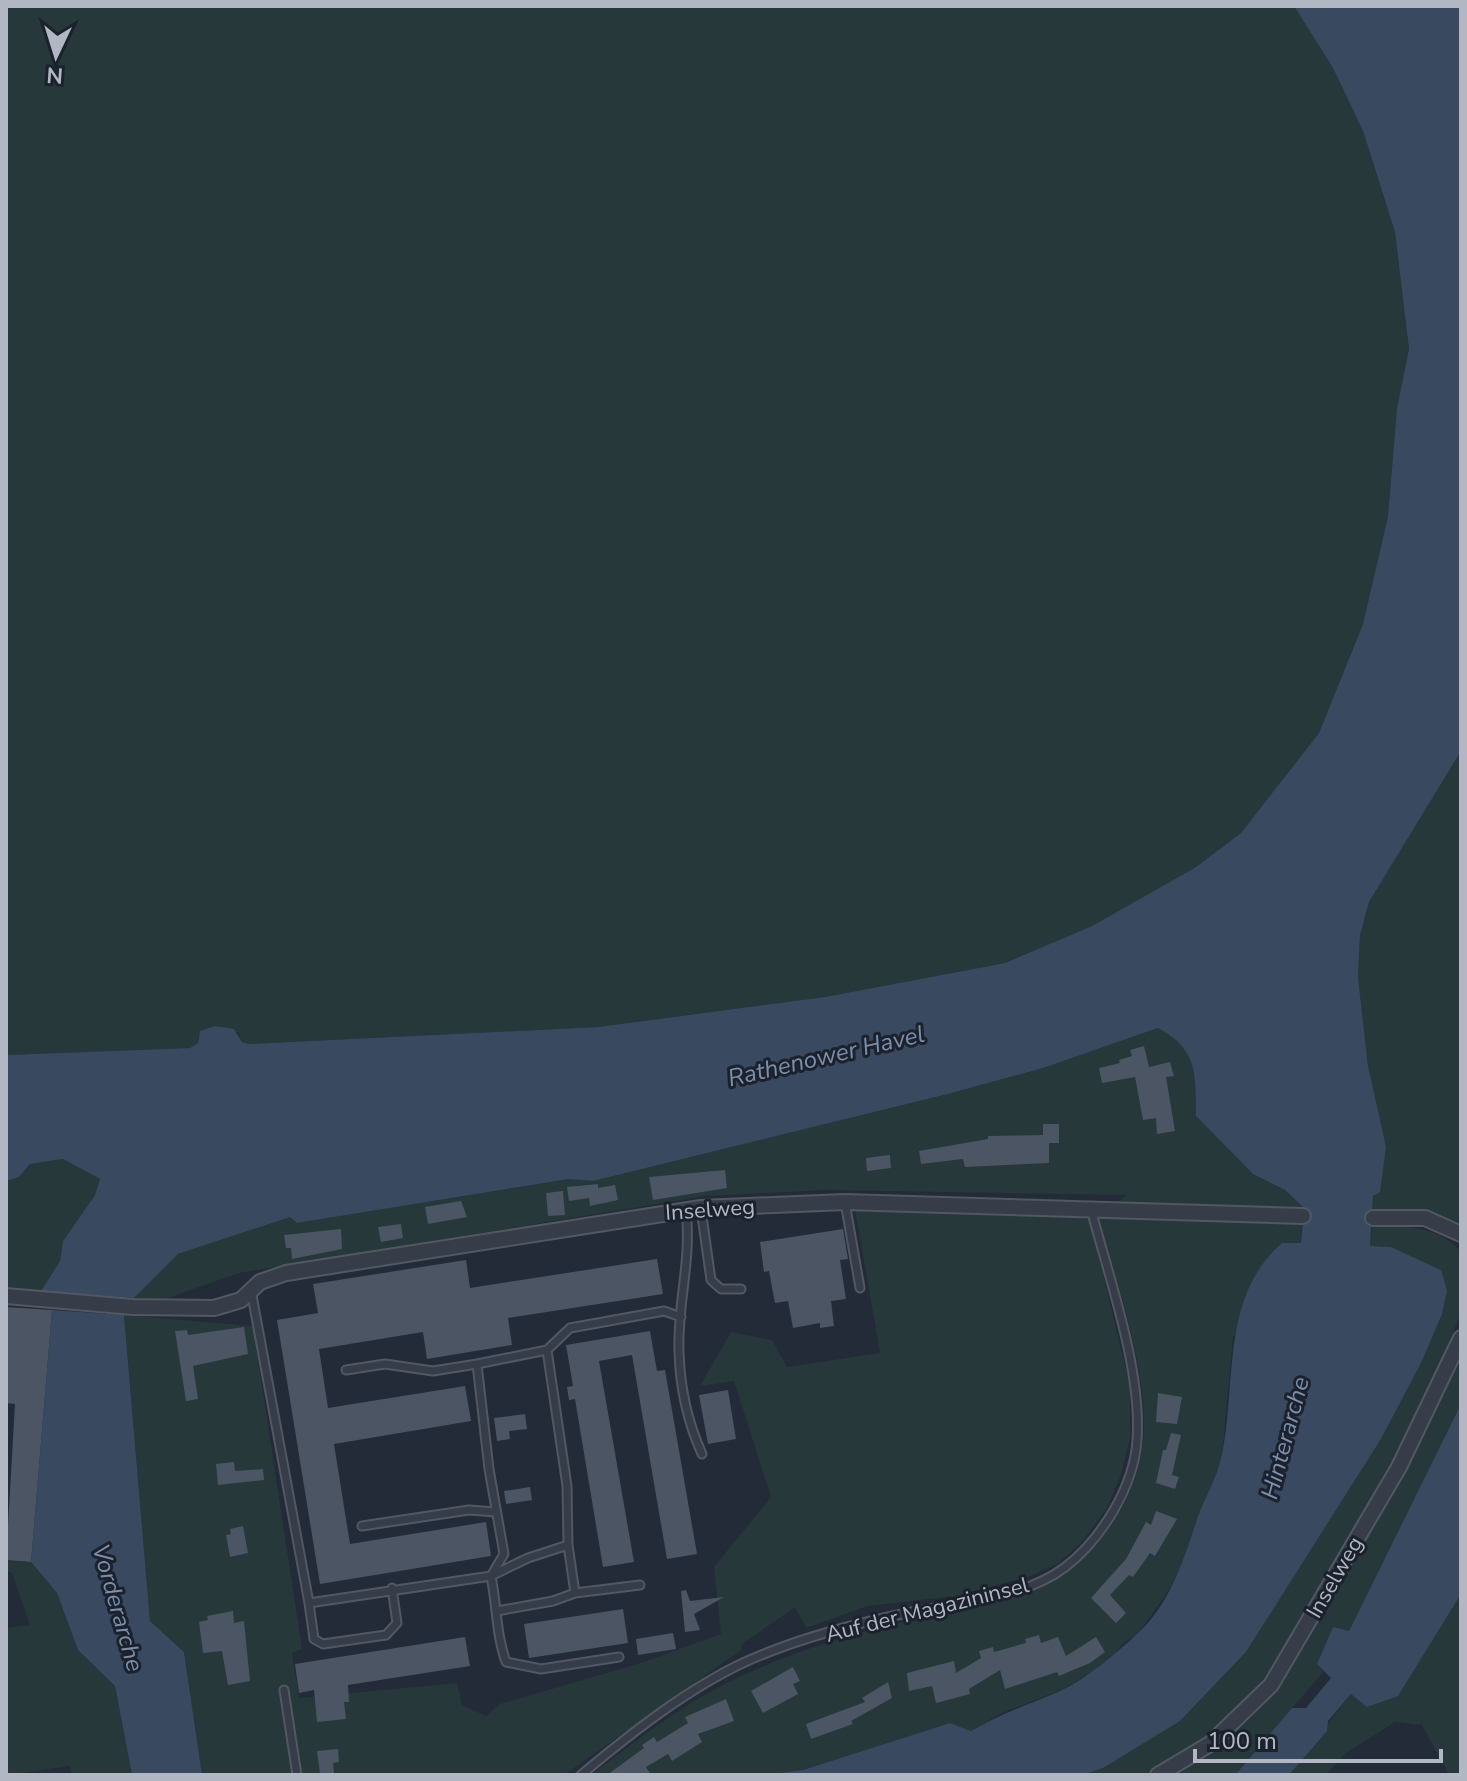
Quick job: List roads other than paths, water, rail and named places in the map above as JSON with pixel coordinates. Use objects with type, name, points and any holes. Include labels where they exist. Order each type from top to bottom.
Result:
[{"type":"street","name":"Inselweg","points":[[6,1296],[133,1307],[214,1308],[241,1300],[270,1277],[286,1273],[701,1208],[845,1202],[1091,1207],[1303,1216]]},
{"type":"street","points":[[1373,1218],[1425,1218],[1461,1234]]},
{"type":"street","name":"Inselweg","points":[[1158,1775],[1210,1744],[1271,1685],[1399,1467],[1461,1338]]},
{"type":"lane","points":[[845,1202],[860,1288]]},
{"type":"lane","name":"Auf der Magazininsel","points":[[581,1775],[667,1710],[744,1663],[878,1619],[1031,1584],[1062,1569],[1088,1545],[1113,1512],[1129,1479],[1138,1441],[1136,1387],[1091,1207]]},
{"type":"lane","points":[[701,1208],[711,1280],[721,1289],[741,1289]]},
{"type":"lane","points":[[685,1209],[689,1248],[681,1317],[681,1368],[691,1429],[702,1454]]},
{"type":"lane","points":[[251,1290],[314,1639],[323,1644],[386,1635],[397,1623],[392,1588]]},
{"type":"lane","points":[[346,1370],[385,1364],[433,1371],[547,1350],[570,1328],[664,1311],[681,1317]]},
{"type":"lane","points":[[547,1350],[567,1486],[568,1545],[575,1593]]},
{"type":"lane","points":[[477,1364],[504,1554],[491,1576],[497,1611],[496,1634],[506,1662],[541,1669],[619,1657]]},
{"type":"lane","points":[[362,1526],[469,1510],[496,1512]]},
{"type":"lane","points":[[309,1603],[392,1588],[491,1576],[528,1558],[568,1545]]},
{"type":"lane","points":[[497,1611],[575,1593],[640,1585]]},
{"type":"lane","points":[[284,1690],[297,1775]]},
{"type":"water","points":[[1294,6],[1461,6],[1461,751],[1369,902],[1360,935],[1358,977],[1368,1066],[1386,1147],[1380,1192],[1373,1196],[1370,1246],[1391,1247],[1441,1270],[1447,1290],[1442,1314],[1421,1363],[1381,1439],[1246,1652],[1180,1721],[1103,1768],[1082,1775],[764,1775],[803,1770],[950,1723],[971,1731],[1071,1685],[1119,1650],[1159,1609],[1182,1563],[1220,1462],[1234,1342],[1249,1289],[1262,1265],[1282,1243],[1301,1243],[1304,1208],[1285,1190],[1253,1174],[1196,1116],[1192,1065],[1181,1045],[1158,1028],[1043,1068],[948,1094],[593,1181],[569,1179],[297,1223],[290,1217],[178,1254],[134,1298],[41,1291],[60,1261],[63,1241],[95,1195],[100,1179],[63,1159],[30,1164],[19,1177],[6,1181],[6,1055],[190,1048],[198,1043],[200,1031],[215,1026],[234,1029],[242,1042],[249,1044],[598,1027],[825,997],[1005,963],[1092,926],[1196,867],[1241,833],[1319,733],[1363,624],[1388,516],[1397,408],[1409,349],[1395,232],[1363,131],[1333,68]]},
{"type":"water","name":"Vorderarche","points":[[52,1310],[124,1315],[150,1621],[184,1652],[202,1775],[132,1775],[115,1686],[78,1650],[57,1593],[31,1562]]},
{"type":"water","points":[[1461,1404],[1461,1594],[1398,1696],[1367,1707],[1351,1694],[1328,1721],[1327,1731],[1289,1775],[1235,1775],[1292,1708],[1306,1708],[1331,1678],[1317,1664],[1333,1627],[1349,1631]]},
{"type":"water label","name":"Rathenower Havel","points":[[826,1056]]},
{"type":"water label","name":"Hinterarche","points":[[1285,1438]]}]
